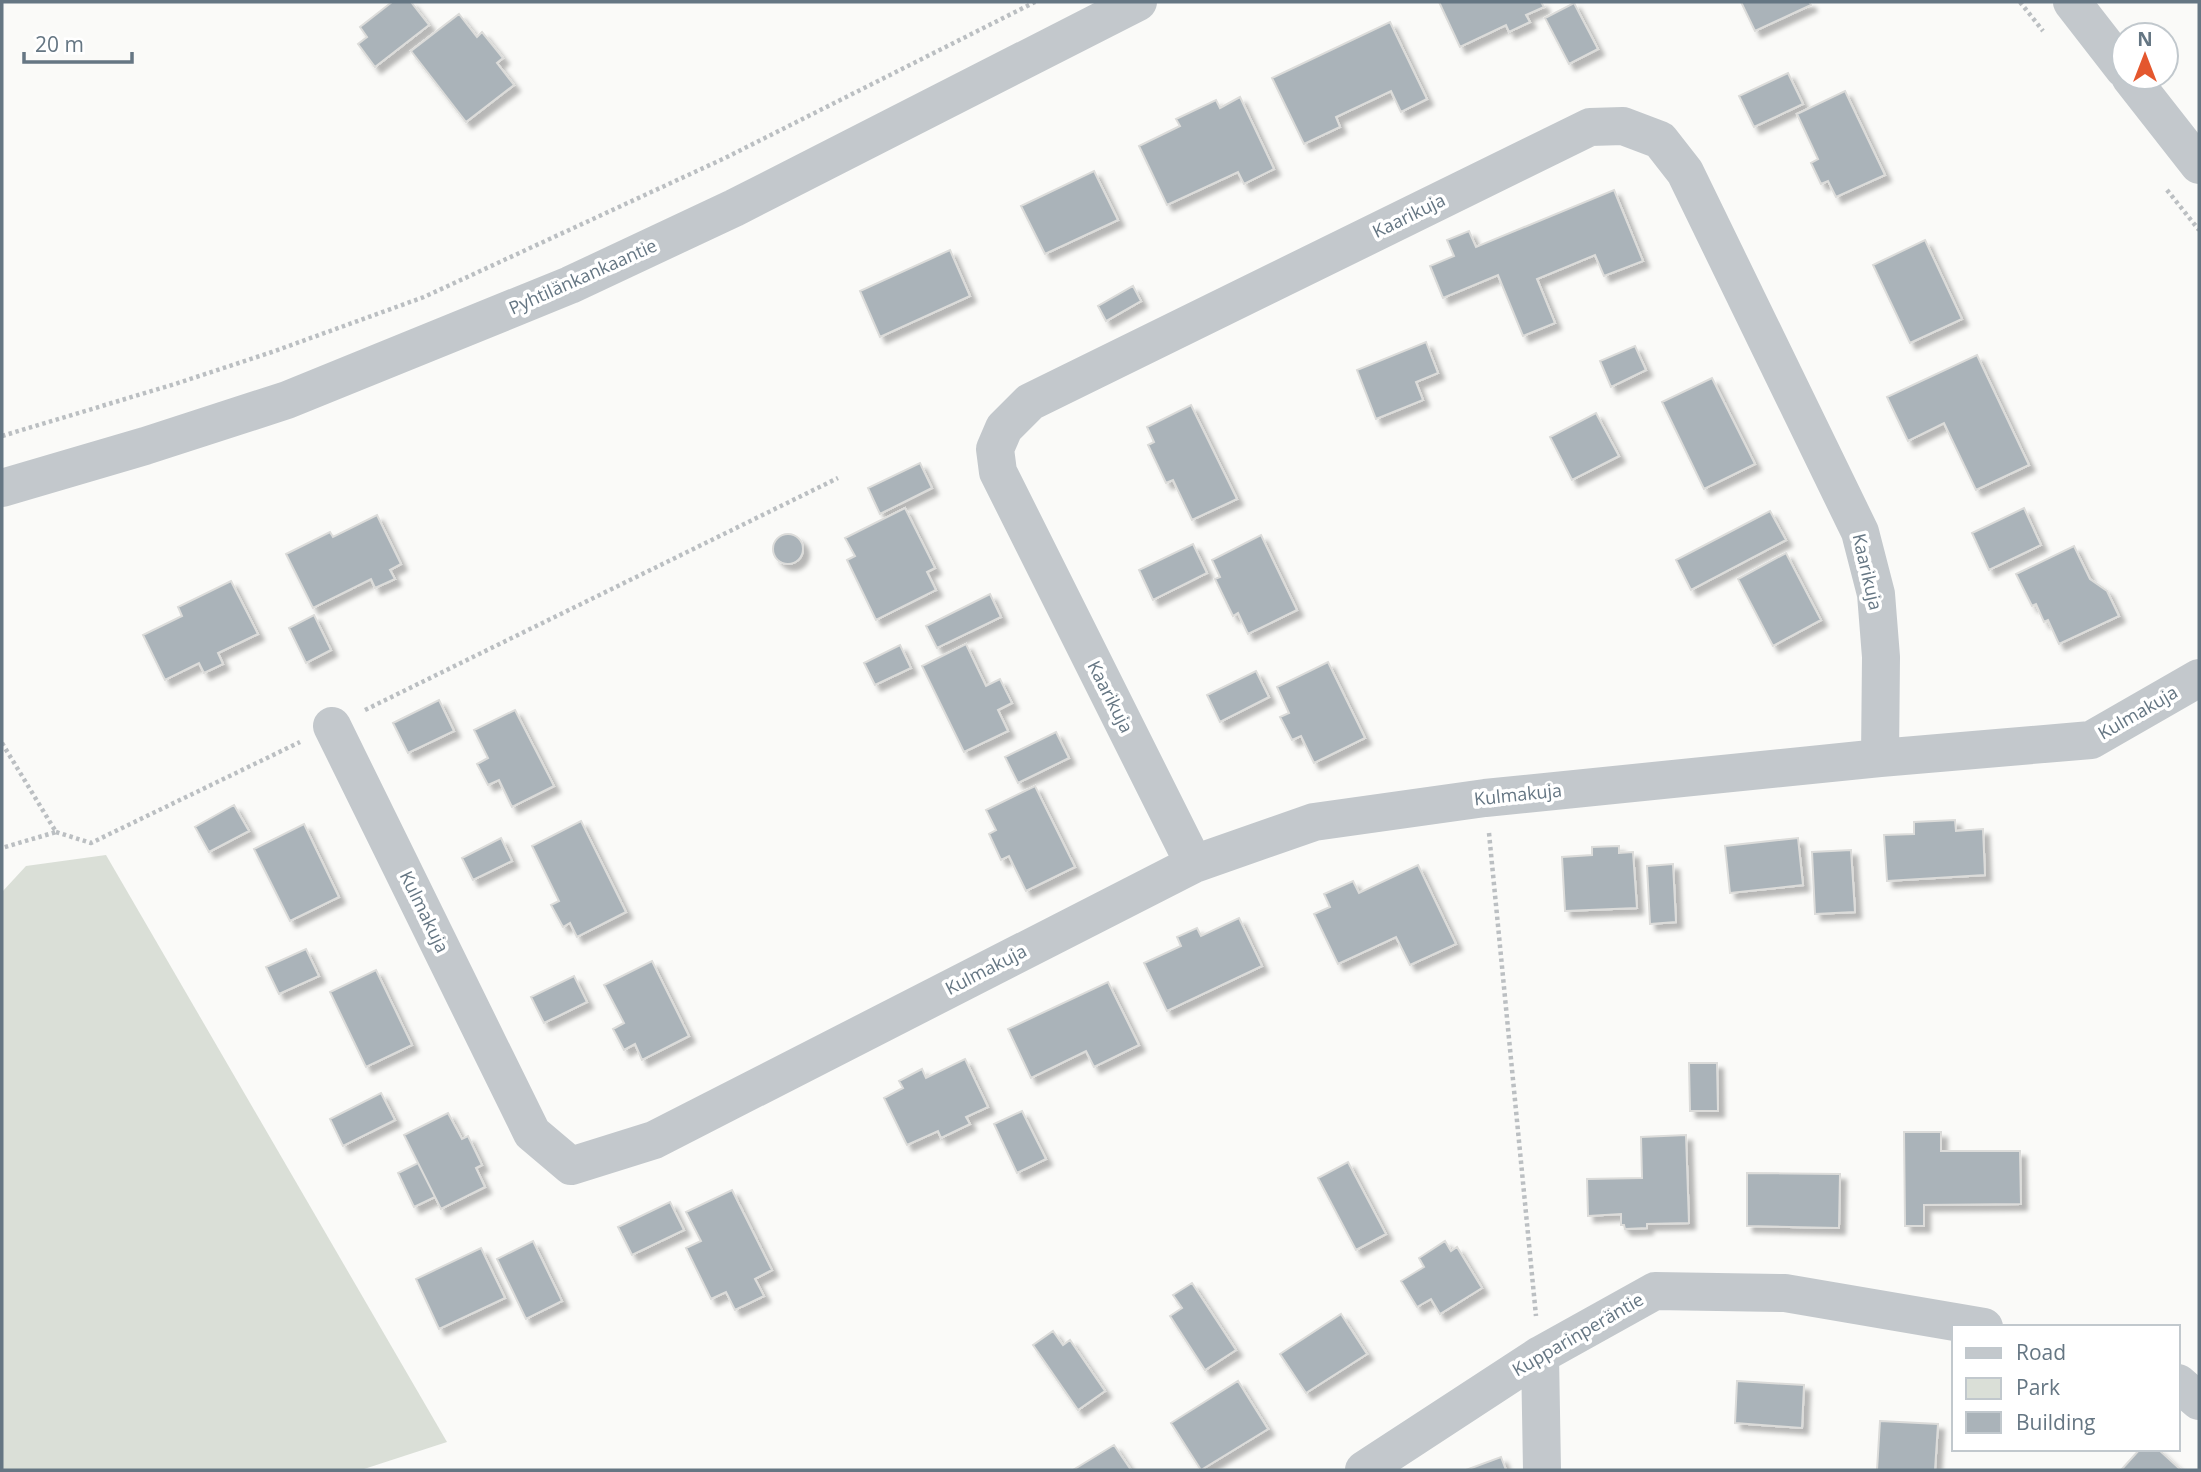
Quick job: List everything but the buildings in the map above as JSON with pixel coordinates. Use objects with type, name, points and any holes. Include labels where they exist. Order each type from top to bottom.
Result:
[{"type":"street","name":"Pyhtilänkankaantie","points":[[2,488],[287,400],[570,285],[734,208],[1138,2]]},
{"type":"street","points":[[2072,2],[2110,51]]},
{"type":"street","points":[[2141,91],[2199,166]]},
{"type":"street","name":"Kaarikuja","points":[[1194,864],[998,472],[995,449],[1004,428],[1030,402],[1590,127],[1623,126],[1660,140],[1685,172],[1860,532],[1876,594],[1881,657],[1880,758]]},
{"type":"street","name":"Kulmakuja","points":[[332,726],[532,1133],[571,1166],[654,1140],[1194,864],[1314,822],[1485,798],[1880,758],[2091,740],[2199,678]]},
{"type":"street","name":"Kupparinperäntie","points":[[1364,1470],[1540,1355],[1655,1291],[1785,1293],[1972,1325]]},
{"type":"street","points":[[1540,1355],[1542,1470]]},
{"type":"street","points":[[2180,1385],[2199,1401]]},
{"type":"path","points":[[2,436],[248,360],[424,297],[724,158],[1035,2]]},
{"type":"path","points":[[2,848],[57,832],[91,843],[838,478]]},
{"type":"path","points":[[2,743],[57,832]]},
{"type":"path","points":[[1485,798],[1540,1355]]},
{"type":"green space","points":[[106,855],[447,1442],[361,1470],[2,1470],[2,892],[26,866]]}]
